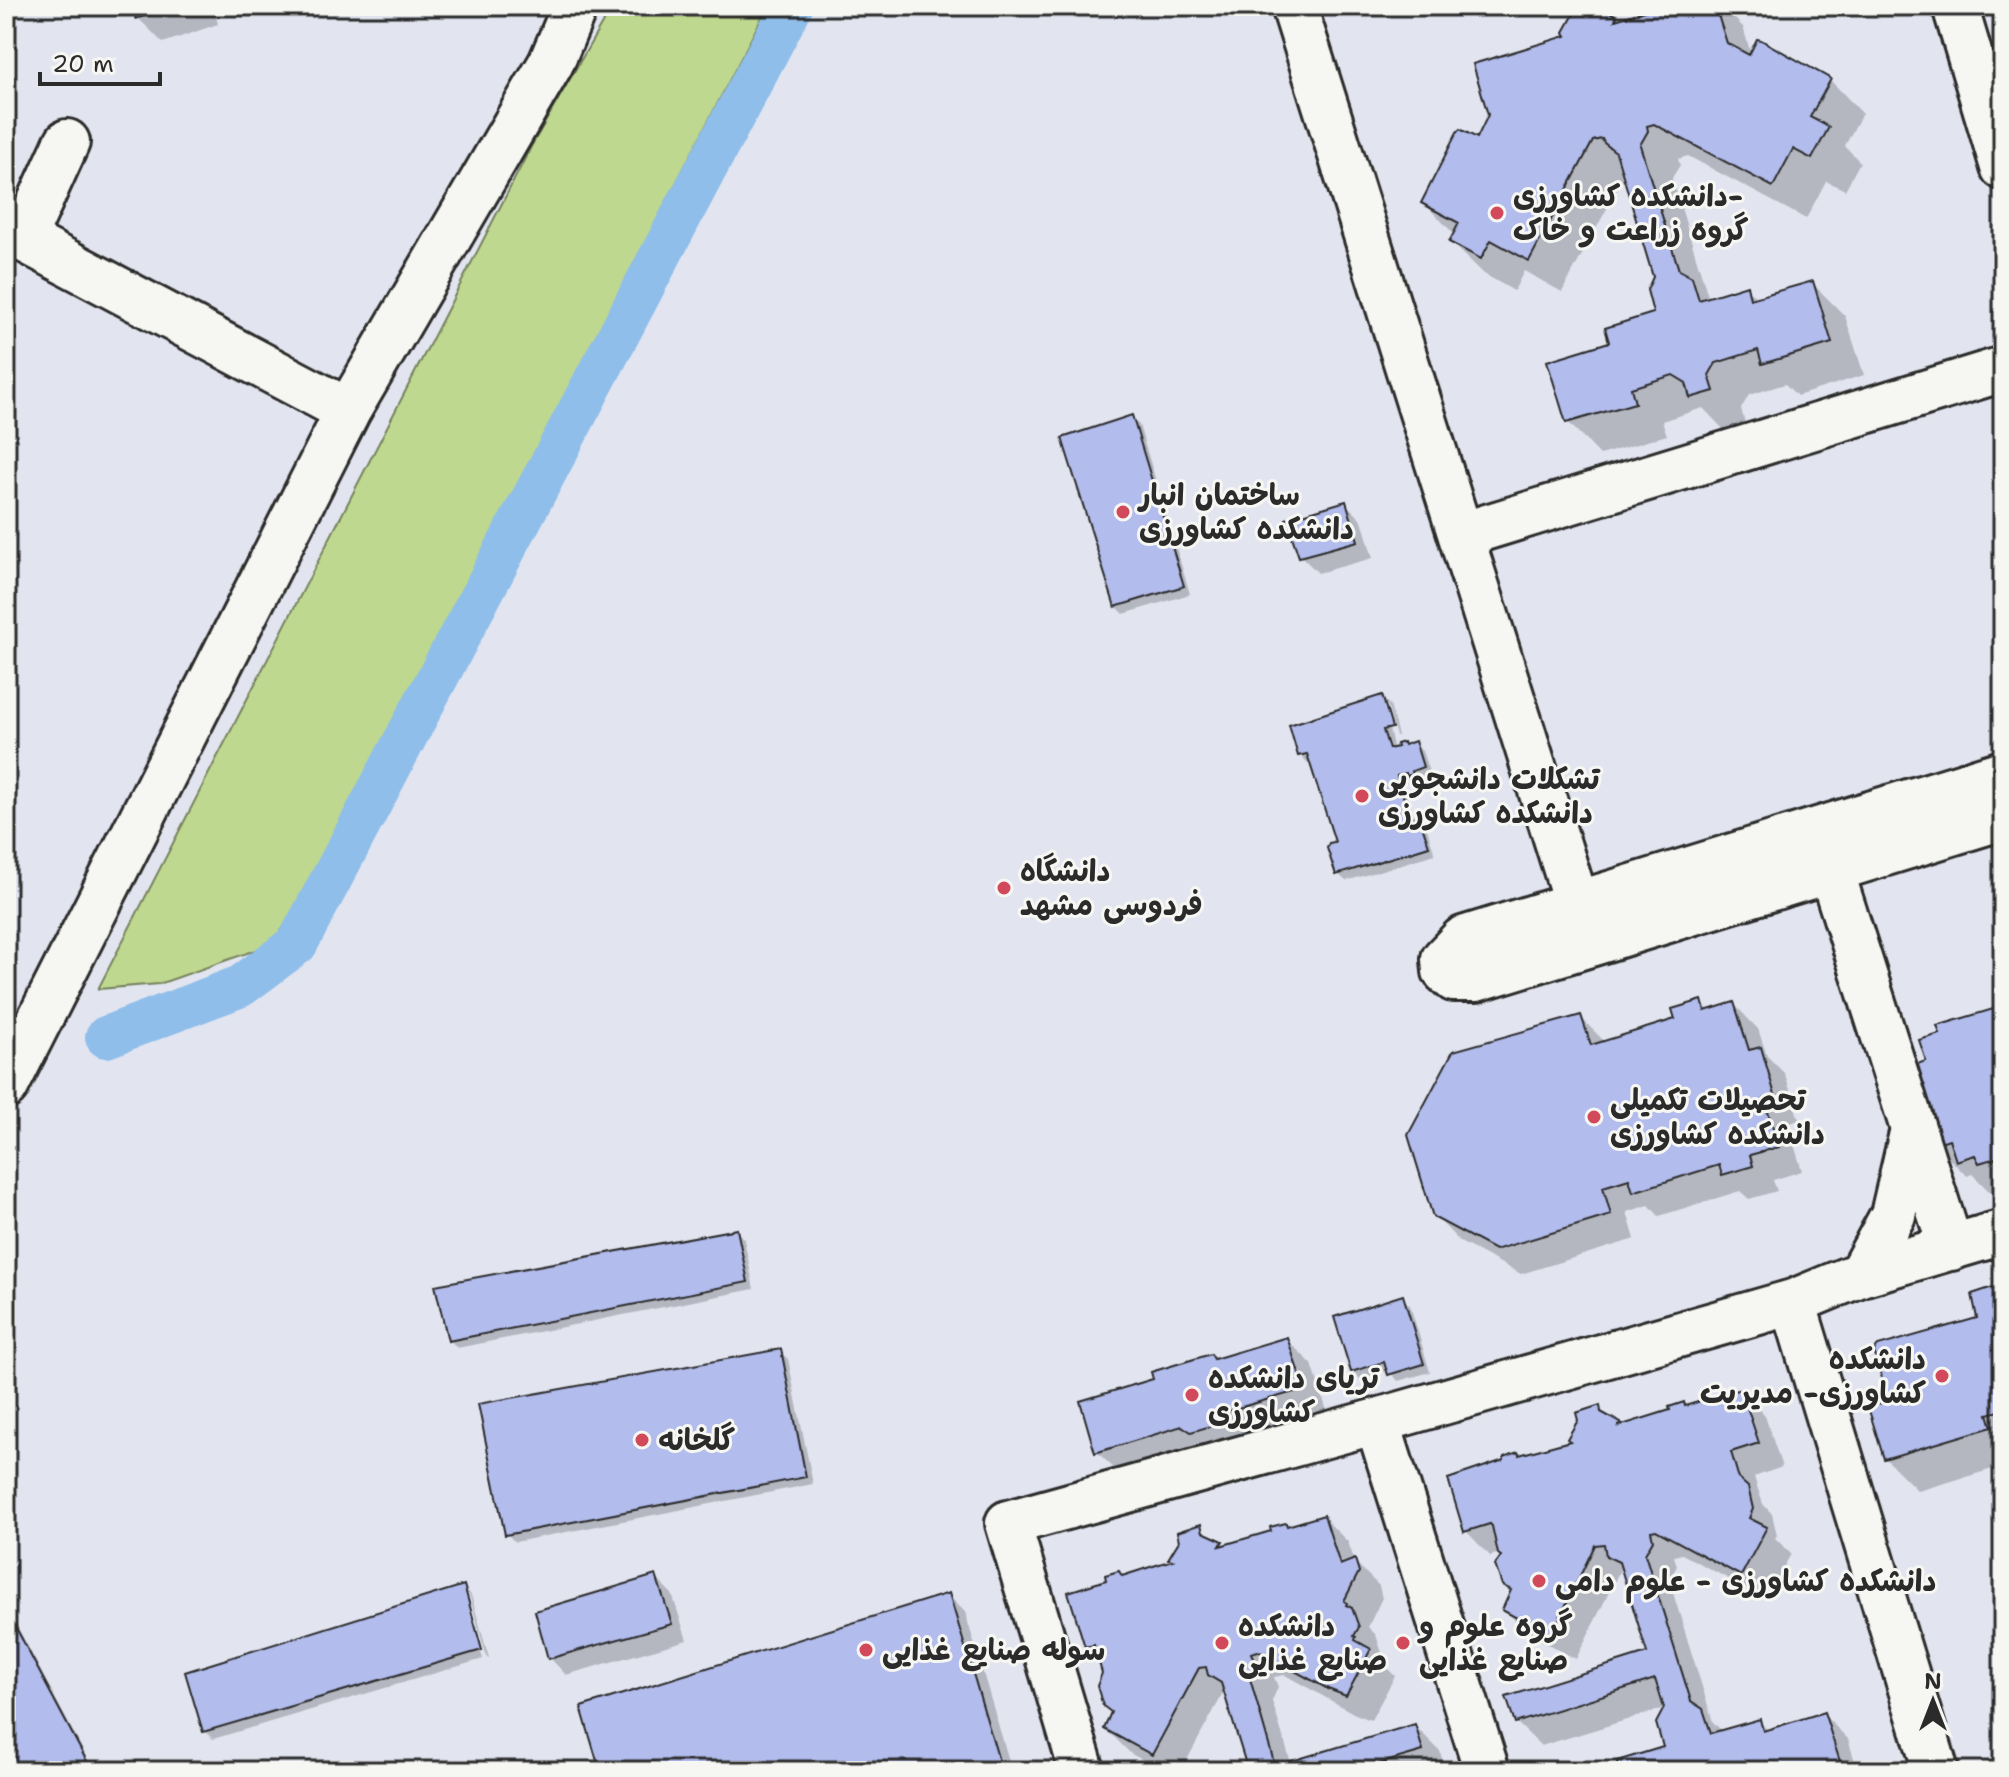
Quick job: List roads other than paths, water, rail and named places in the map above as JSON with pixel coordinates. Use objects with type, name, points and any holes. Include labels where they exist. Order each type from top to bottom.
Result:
[{"type":"street","points":[[6,1086],[348,411],[551,63],[575,6]]},
{"type":"street","points":[[551,63],[593,6]]},
{"type":"street","points":[[1294,6],[1583,923],[1825,849],[2003,773]]},
{"type":"street","points":[[1955,6],[2003,167]]},
{"type":"street","points":[[67,142],[15,234],[348,411]]},
{"type":"street","points":[[1461,535],[2003,369]]},
{"type":"street","points":[[1825,849],[2003,817]]},
{"type":"street","points":[[1825,849],[1951,1248]]},
{"type":"street","points":[[1861,1274],[1893,1215],[1913,1129]]},
{"type":"street","points":[[1082,1771],[1008,1523],[1793,1302],[1861,1274],[2003,1232]]},
{"type":"street","points":[[1793,1302],[1936,1771]]},
{"type":"street","points":[[1377,1421],[1487,1771]]},
{"type":"waterway","points":[[106,1037],[241,986],[297,944],[792,6]]},
{"type":"place","name":"دانشکده کشاورزی- گروه زراعت و خاک","points":[[1497,213]]},
{"type":"place","name":"ساختمان انبار دانشکده کشاورزی","points":[[1123,512]]},
{"type":"place","name":"تشکلات دانشجویی دانشکده کشاورزی","points":[[1362,796]]},
{"type":"place","name":"دانشگاه فردوسی مشهد","points":[[1004,888]]},
{"type":"place","name":"تحصیلات تکمیلی دانشکده کشاورزی","points":[[1594,1117]]},
{"type":"place","name":"دانشکده کشاورزی- مدیریت","points":[[1942,1376]]},
{"type":"place","name":"تریای دانشکده کشاورزی","points":[[1192,1395]]},
{"type":"place","name":"گلخانه","points":[[642,1440]]},
{"type":"place","name":"دانشکده کشاورزی - علوم دامی","points":[[1539,1581]]},
{"type":"place","name":"دانشکده صنایع غذایی","points":[[1222,1643]]},
{"type":"place","name":"گروه علوم و صنایع غذایی","points":[[1403,1643]]},
{"type":"place","name":"سوله صنایع غذایی","points":[[866,1650]]}]
